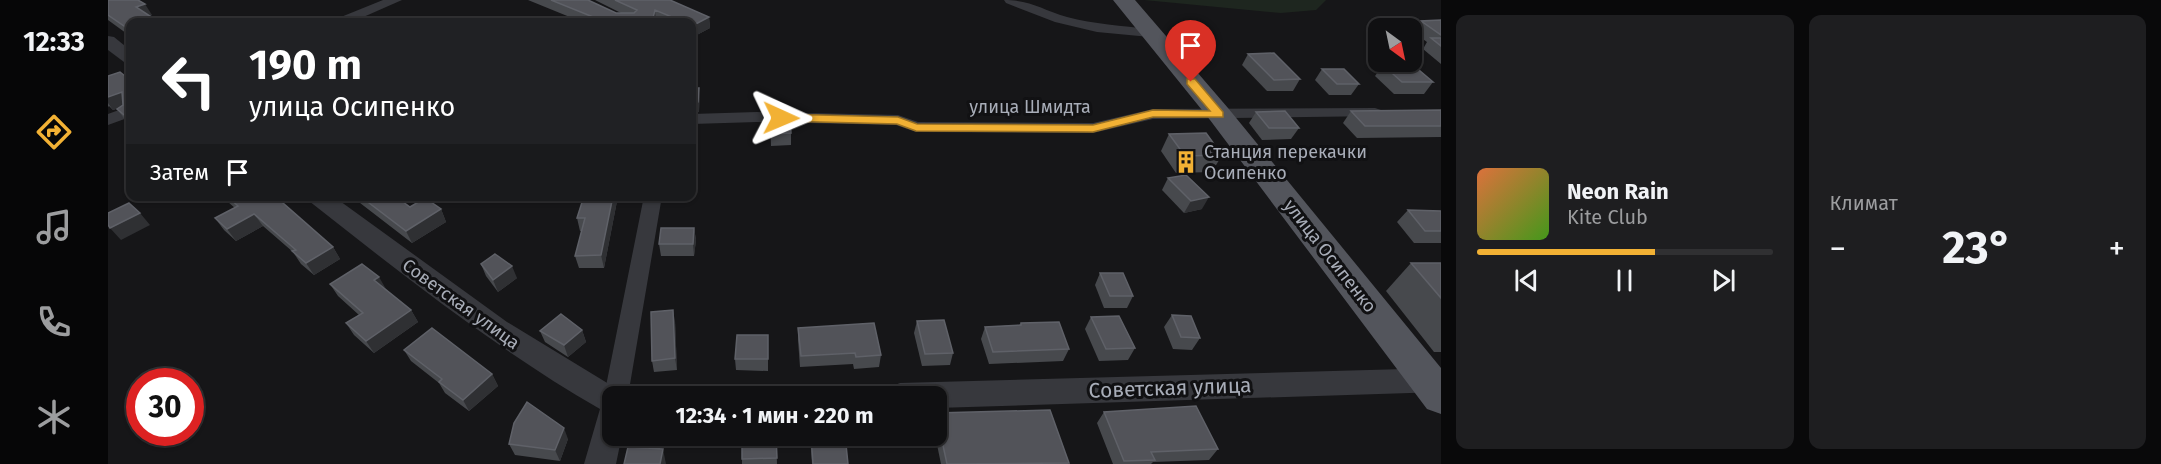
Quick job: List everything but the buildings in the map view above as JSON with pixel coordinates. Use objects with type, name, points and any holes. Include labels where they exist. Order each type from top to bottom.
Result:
[{"type":"main road","name":"улица Осипенко","points":[[1124,0],[1219,114],[1436,386]]},
{"type":"street","points":[[351,18],[395,0]]},
{"type":"street","points":[[1011,0],[1069,22],[1097,28],[1150,33]]},
{"type":"street","points":[[108,41],[126,55]]},
{"type":"street","points":[[108,120],[126,113]]},
{"type":"street","name":"улица Шмидта","points":[[696,119],[757,117],[898,120],[916,127],[1093,128],[1153,114],[1389,113]]},
{"type":"street","name":"Советская улица","points":[[324,201],[504,337],[558,372],[602,396]]},
{"type":"street","points":[[618,386],[652,201]]},
{"type":"street","name":"Советская улица","points":[[947,395],[1436,386]]},
{"type":"street","points":[[600,464],[604,446]]},
{"type":"shaded area","points":[[1144,0],[1326,0],[1316,10],[1281,13]]},
{"type":"place","name":"Станция перекачки Осипенко","points":[[1186,162]]},
{"type":"route","points":[[781,118],[898,120],[916,127],[1093,128],[1153,114],[1219,114],[1191,82]]}]
